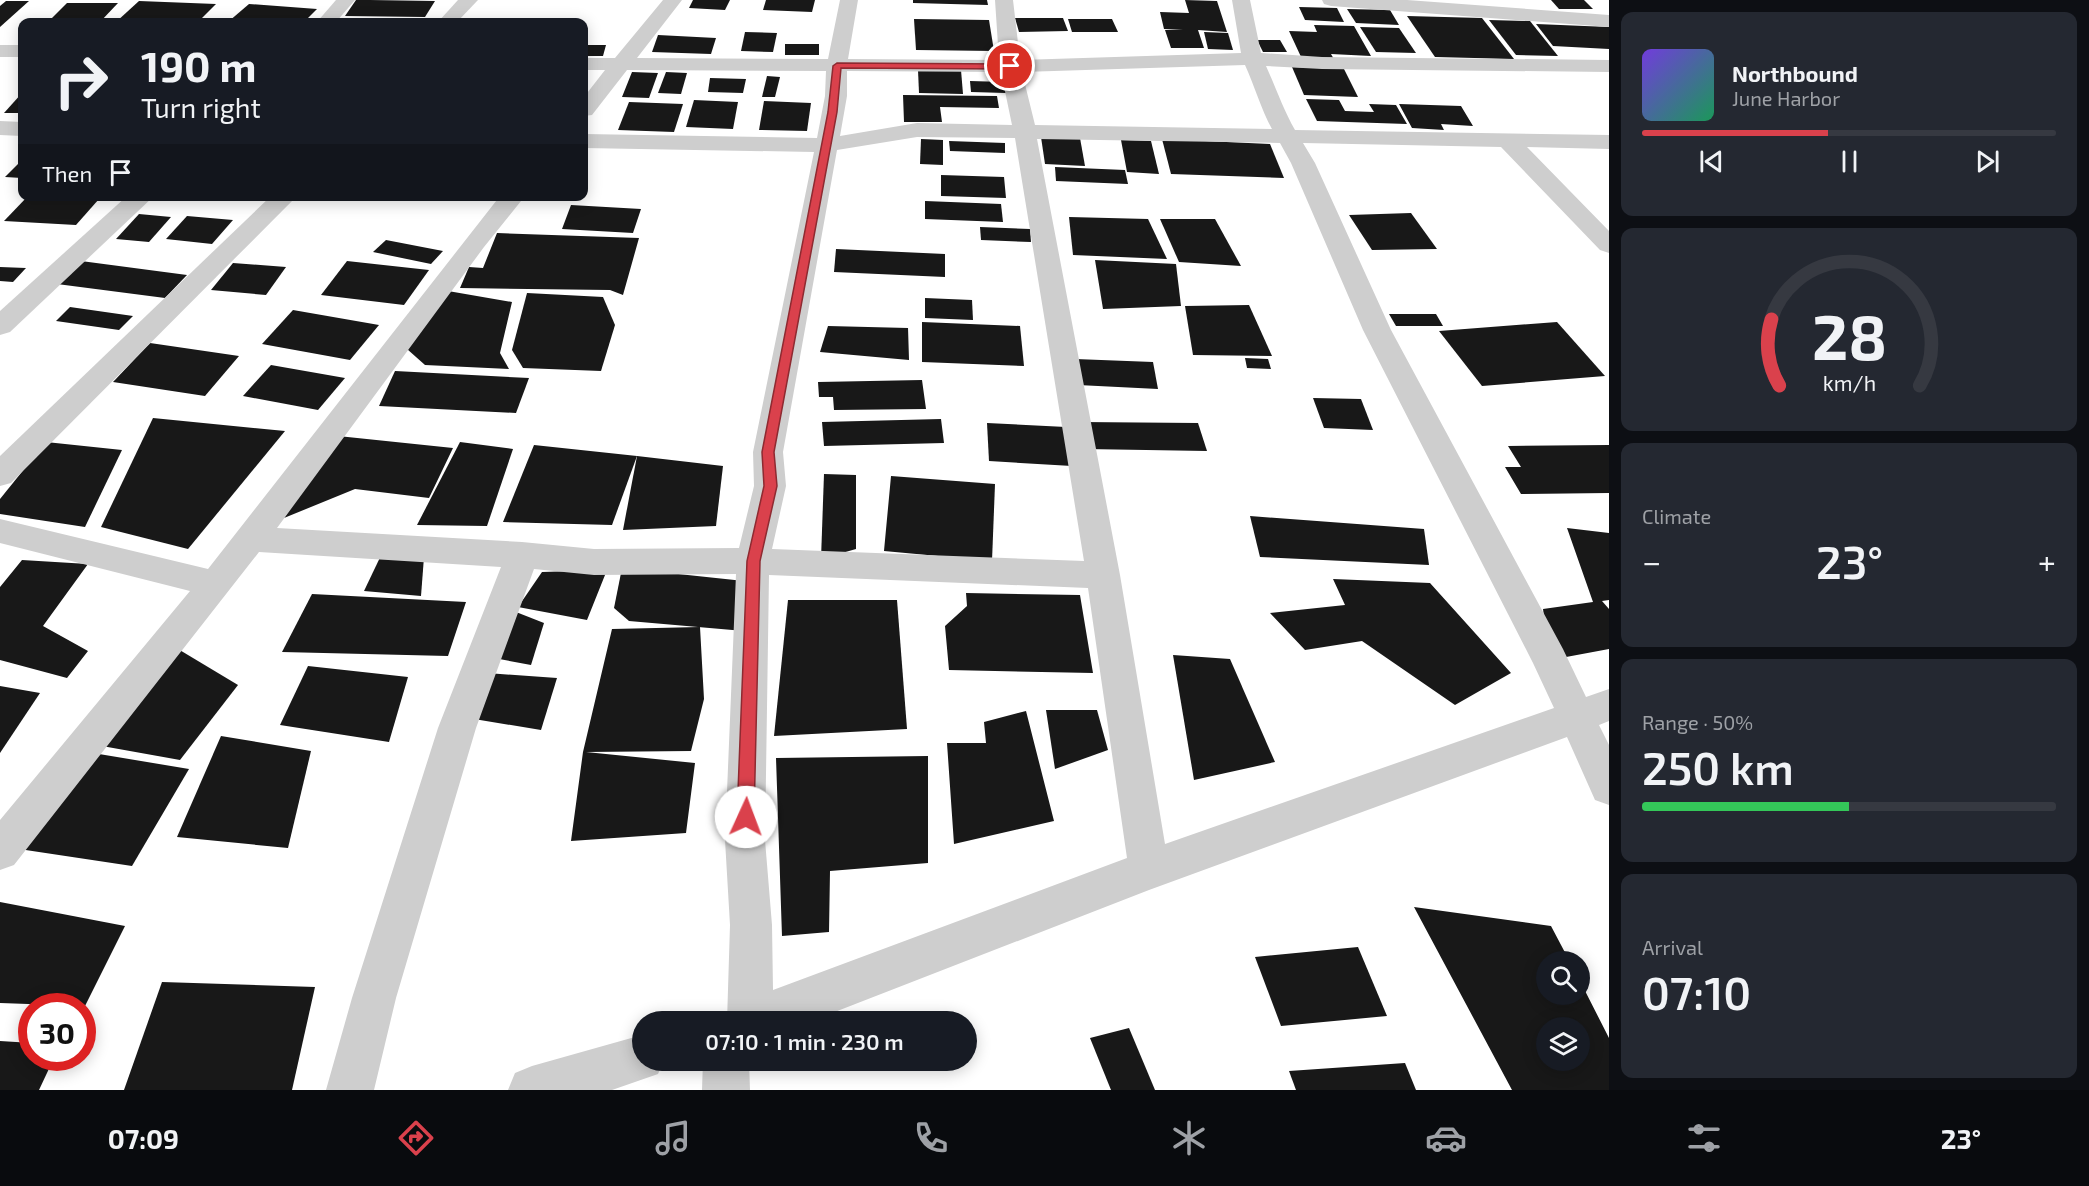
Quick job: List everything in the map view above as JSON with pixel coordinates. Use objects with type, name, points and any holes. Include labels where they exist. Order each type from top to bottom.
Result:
[{"type":"street","points":[[320,0],[345,1]]},
{"type":"street","points":[[451,18],[469,0]]},
{"type":"street","points":[[588,105],[673,0]]},
{"type":"street","points":[[750,1011],[751,925],[745,840],[753,561],[770,486],[768,452],[836,96],[837,66],[849,0]]},
{"type":"street","points":[[1004,0],[1010,66],[1019,100],[1103,575],[1149,870]]},
{"type":"street","points":[[1241,0],[1252,59],[1267,91],[1271,108],[1303,163],[1377,330],[1550,660],[1593,711],[1609,787]]},
{"type":"street","points":[[1331,0],[1609,21]]},
{"type":"street","points":[[1527,0],[1544,16]]},
{"type":"street","points":[[330,18],[345,1]]},
{"type":"street","points":[[0,51],[18,51]]},
{"type":"street","points":[[588,64],[1010,66],[1252,59],[1322,63],[1609,66]]},
{"type":"street","points":[[0,128],[18,129]]},
{"type":"street","points":[[588,141],[827,145],[917,130],[1023,130],[1609,142]]},
{"type":"street","points":[[1508,141],[1609,245]]},
{"type":"street","points":[[0,326],[137,201]]},
{"type":"street","points":[[0,475],[280,201]]},
{"type":"street","points":[[0,851],[216,584],[475,242],[509,201]]},
{"type":"street","points":[[0,531],[216,584]]},
{"type":"street","points":[[251,539],[522,555],[594,562],[753,561],[1103,575]]},
{"type":"street","points":[[350,1090],[374,998],[457,728],[522,555]]},
{"type":"street","points":[[776,1011],[1149,870],[1593,711]]},
{"type":"street","points":[[532,1090],[632,1061]]},
{"type":"street","points":[[726,1071],[726,1090]]},
{"type":"building","points":[[356,0],[435,1],[425,17],[345,16]]},
{"type":"building","points":[[693,0],[730,0],[725,10],[689,8]]},
{"type":"building","points":[[766,0],[815,0],[812,12],[763,10]]},
{"type":"building","points":[[913,0],[987,0],[988,5],[913,3]]},
{"type":"building","points":[[1185,0],[1217,1],[1227,32],[1198,30],[1204,48],[1171,48],[1165,30],[1183,30],[1164,29],[1160,12],[1189,13]]},
{"type":"building","points":[[1551,0],[1584,0],[1593,9],[1559,9]]},
{"type":"building","points":[[6,1],[29,1],[0,27],[0,6]]},
{"type":"building","points":[[139,1],[216,4],[202,18],[120,18]]},
{"type":"building","points":[[67,3],[118,3],[104,18],[52,18]]},
{"type":"building","points":[[249,4],[317,9],[308,18],[233,18]]},
{"type":"building","points":[[1299,7],[1337,8],[1344,22],[1305,20]]},
{"type":"building","points":[[1347,9],[1390,10],[1399,25],[1356,23]]},
{"type":"building","points":[[1407,16],[1482,18],[1514,59],[1435,57]]},
{"type":"building","points":[[1015,18],[1063,18],[1068,31],[1019,32]]},
{"type":"building","points":[[914,19],[989,20],[994,51],[916,50]]},
{"type":"building","points":[[1068,19],[1112,19],[1118,32],[1072,32]]},
{"type":"building","points":[[1489,20],[1530,21],[1558,56],[1516,55]]},
{"type":"building","points":[[1536,24],[1609,27],[1609,49],[1553,46]]},
{"type":"building","points":[[1314,25],[1354,26],[1371,56],[1331,54],[1335,61],[1302,59],[1289,31],[1317,32]]},
{"type":"building","points":[[1360,27],[1399,28],[1416,53],[1376,52]]},
{"type":"building","points":[[745,32],[777,33],[773,52],[741,51]]},
{"type":"building","points":[[1204,32],[1228,33],[1233,50],[1208,49]]},
{"type":"building","points":[[658,35],[716,38],[711,54],[652,52]]},
{"type":"building","points":[[1257,40],[1280,40],[1287,52],[1263,52]]},
{"type":"building","points":[[785,44],[819,44],[819,55],[785,55]]},
{"type":"building","points":[[588,45],[606,45],[603,56],[588,56]]},
{"type":"building","points":[[1292,67],[1344,69],[1358,97],[1304,95]]},
{"type":"building","points":[[918,70],[961,70],[963,94],[919,93]]},
{"type":"building","points":[[632,72],[658,73],[649,98],[622,97]]},
{"type":"building","points":[[666,72],[687,73],[681,94],[658,93]]},
{"type":"building","points":[[767,76],[780,77],[775,97],[762,97]]},
{"type":"building","points":[[710,78],[746,79],[743,93],[708,92]]},
{"type":"building","points":[[970,81],[1004,82],[1006,93],[971,92]]},
{"type":"building","points":[[903,95],[997,96],[999,108],[940,107],[942,122],[904,122]]},
{"type":"building","points":[[18,97],[18,113],[4,113]]},
{"type":"building","points":[[1306,99],[1339,100],[1345,111],[1374,112],[1369,104],[1396,105],[1407,124],[1317,121]]},
{"type":"building","points":[[694,100],[738,102],[733,129],[686,127]]},
{"type":"building","points":[[764,101],[811,103],[807,131],[759,130]]},
{"type":"building","points":[[629,102],[683,104],[674,132],[618,130]]},
{"type":"building","points":[[1399,104],[1461,106],[1473,126],[1441,124],[1444,130],[1412,128]]},
{"type":"building","points":[[1041,137],[1080,138],[1085,166],[1045,164]]},
{"type":"building","points":[[921,139],[943,140],[943,165],[920,164]]},
{"type":"building","points":[[1162,139],[1270,144],[1284,178],[1171,174]]},
{"type":"building","points":[[1121,140],[1151,141],[1159,174],[1127,172]]},
{"type":"building","points":[[949,141],[1005,143],[1005,153],[950,151]]},
{"type":"building","points":[[18,164],[18,178],[5,177]]},
{"type":"building","points":[[1055,167],[1125,170],[1128,184],[1056,181]]},
{"type":"building","points":[[941,175],[1004,177],[1006,198],[941,196]]},
{"type":"building","points":[[23,201],[97,201],[76,225],[4,221]]},
{"type":"building","points":[[925,201],[1001,204],[1003,222],[925,219]]},
{"type":"building","points":[[571,205],[641,209],[633,233],[562,229]]},
{"type":"building","points":[[1411,213],[1437,249],[1372,250],[1349,215]]},
{"type":"building","points":[[139,214],[171,217],[149,242],[116,239]]},
{"type":"building","points":[[187,216],[233,220],[212,244],[166,239]]},
{"type":"building","points":[[1069,217],[1148,219],[1167,259],[1073,255]]},
{"type":"building","points":[[1160,219],[1215,219],[1241,266],[1179,262]]},
{"type":"building","points":[[980,227],[1030,229],[1031,242],[981,240]]},
{"type":"building","points":[[497,233],[639,238],[623,295],[610,290],[460,288],[469,267],[483,268]]},
{"type":"building","points":[[386,240],[443,251],[431,264],[373,252]]},
{"type":"building","points":[[836,249],[945,254],[945,277],[834,272]]},
{"type":"building","points":[[1095,260],[1176,264],[1181,306],[1103,309]]},
{"type":"building","points":[[81,261],[187,275],[165,298],[57,284]]},
{"type":"building","points":[[347,261],[429,270],[404,305],[321,295]]},
{"type":"building","points":[[233,263],[286,267],[266,295],[211,290]]},
{"type":"building","points":[[0,267],[26,268],[13,282],[0,281]]},
{"type":"building","points":[[448,291],[512,302],[500,353],[509,369],[425,365],[407,349]]},
{"type":"building","points":[[527,293],[603,297],[615,325],[601,371],[523,368],[512,350]]},
{"type":"building","points":[[925,298],[972,300],[973,320],[925,318]]},
{"type":"building","points":[[1249,305],[1272,356],[1193,355],[1185,306]]},
{"type":"building","points":[[70,307],[133,316],[119,330],[56,321]]},
{"type":"building","points":[[293,310],[379,325],[350,360],[262,344]]},
{"type":"building","points":[[1389,314],[1436,314],[1443,326],[1396,326]]},
{"type":"building","points":[[922,322],[1020,326],[1024,366],[922,362]]},
{"type":"building","points":[[1557,322],[1605,376],[1482,386],[1439,331]]},
{"type":"building","points":[[828,326],[908,328],[909,360],[820,352]]},
{"type":"building","points":[[150,343],[239,356],[205,396],[113,382]]},
{"type":"building","points":[[1245,358],[1268,359],[1271,369],[1247,368]]},
{"type":"building","points":[[1075,359],[1153,362],[1158,389],[1078,385]]},
{"type":"building","points":[[271,365],[345,378],[318,410],[243,396]]},
{"type":"building","points":[[395,371],[529,378],[516,413],[379,406]]},
{"type":"building","points":[[922,380],[926,409],[834,410],[833,397],[819,397],[818,382]]},
{"type":"building","points":[[1313,398],[1361,399],[1373,430],[1324,428]]},
{"type":"building","points":[[153,418],[285,431],[188,549],[101,527]]},
{"type":"building","points":[[941,419],[944,443],[824,446],[822,422]]},
{"type":"building","points":[[1080,422],[1198,423],[1207,451],[1085,449]]},
{"type":"building","points":[[987,423],[1066,427],[1072,466],[989,461]]},
{"type":"building","points":[[338,436],[453,448],[429,498],[355,489],[284,518]]},
{"type":"building","points":[[46,442],[122,450],[85,527],[0,514],[0,499]]},
{"type":"building","points":[[460,442],[513,449],[487,526],[417,525]]},
{"type":"building","points":[[534,445],[637,456],[612,525],[503,522]]},
{"type":"building","points":[[1609,445],[1609,493],[1521,494],[1505,467],[1521,467],[1508,446]]},
{"type":"building","points":[[637,456],[723,466],[716,526],[623,530]]},
{"type":"building","points":[[824,474],[856,475],[856,549],[821,559]]},
{"type":"building","points":[[891,476],[995,484],[992,561],[884,551]]},
{"type":"building","points":[[1250,516],[1424,529],[1429,565],[1260,557]]},
{"type":"building","points":[[1567,528],[1609,533],[1609,600],[1602,601],[1609,609],[1609,649],[1550,660],[1543,609],[1593,602]]},
{"type":"building","points":[[385,547],[424,557],[421,596],[364,591]]},
{"type":"building","points":[[22,560],[88,564],[43,626],[88,651],[67,678],[0,660],[0,587]]},
{"type":"building","points":[[622,568],[744,581],[744,631],[629,621],[614,608]]},
{"type":"building","points":[[607,570],[587,620],[518,607],[542,572]]},
{"type":"building","points":[[1333,579],[1430,583],[1511,673],[1455,705],[1362,641],[1305,650],[1270,613],[1345,605]]},
{"type":"building","points":[[966,593],[1080,595],[1093,673],[949,670],[945,626],[967,606]]},
{"type":"building","points":[[312,594],[466,602],[448,656],[282,652]]},
{"type":"building","points":[[788,600],[897,600],[907,729],[774,736]]},
{"type":"building","points":[[516,612],[544,623],[531,665],[494,658]]},
{"type":"building","points":[[700,627],[704,699],[691,751],[586,752],[695,763],[686,833],[571,841],[583,752],[612,629]]},
{"type":"building","points":[[178,649],[238,685],[180,760],[102,746]]},
{"type":"building","points":[[1173,655],[1230,659],[1275,762],[1194,780]]},
{"type":"building","points":[[308,666],[408,677],[389,742],[280,725]]},
{"type":"building","points":[[487,673],[557,678],[541,730],[474,719]]},
{"type":"building","points":[[0,686],[40,693],[0,753]]},
{"type":"building","points":[[1046,710],[1097,710],[1108,750],[1055,769]]},
{"type":"building","points":[[1026,711],[1054,821],[954,844],[947,743],[986,743],[984,722]]},
{"type":"building","points":[[221,736],[311,751],[288,848],[177,837]]},
{"type":"building","points":[[81,751],[189,769],[132,866],[19,849]]},
{"type":"building","points":[[928,756],[928,863],[830,871],[829,932],[782,936],[776,758]]},
{"type":"building","points":[[0,902],[125,926],[92,993],[18,993],[18,1004],[0,1003]]},
{"type":"building","points":[[1414,907],[1551,926],[1564,951],[1536,951],[1536,1005],[1590,1005],[1590,1001],[1609,1038],[1609,1090],[1512,1090]]},
{"type":"building","points":[[1358,947],[1387,1016],[1281,1026],[1255,957]]},
{"type":"building","points":[[162,982],[315,987],[292,1090],[124,1090]]},
{"type":"building","points":[[1129,1028],[1155,1090],[1111,1090],[1090,1038]]},
{"type":"building","points":[[0,1041],[18,1042],[18,1071],[48,1071],[39,1090],[0,1090]]},
{"type":"building","points":[[1405,1063],[1416,1090],[1296,1090],[1289,1071]]},
{"type":"route","points":[[746,817],[753,561],[770,486],[768,452],[836,96],[837,66],[1010,66]]}]
